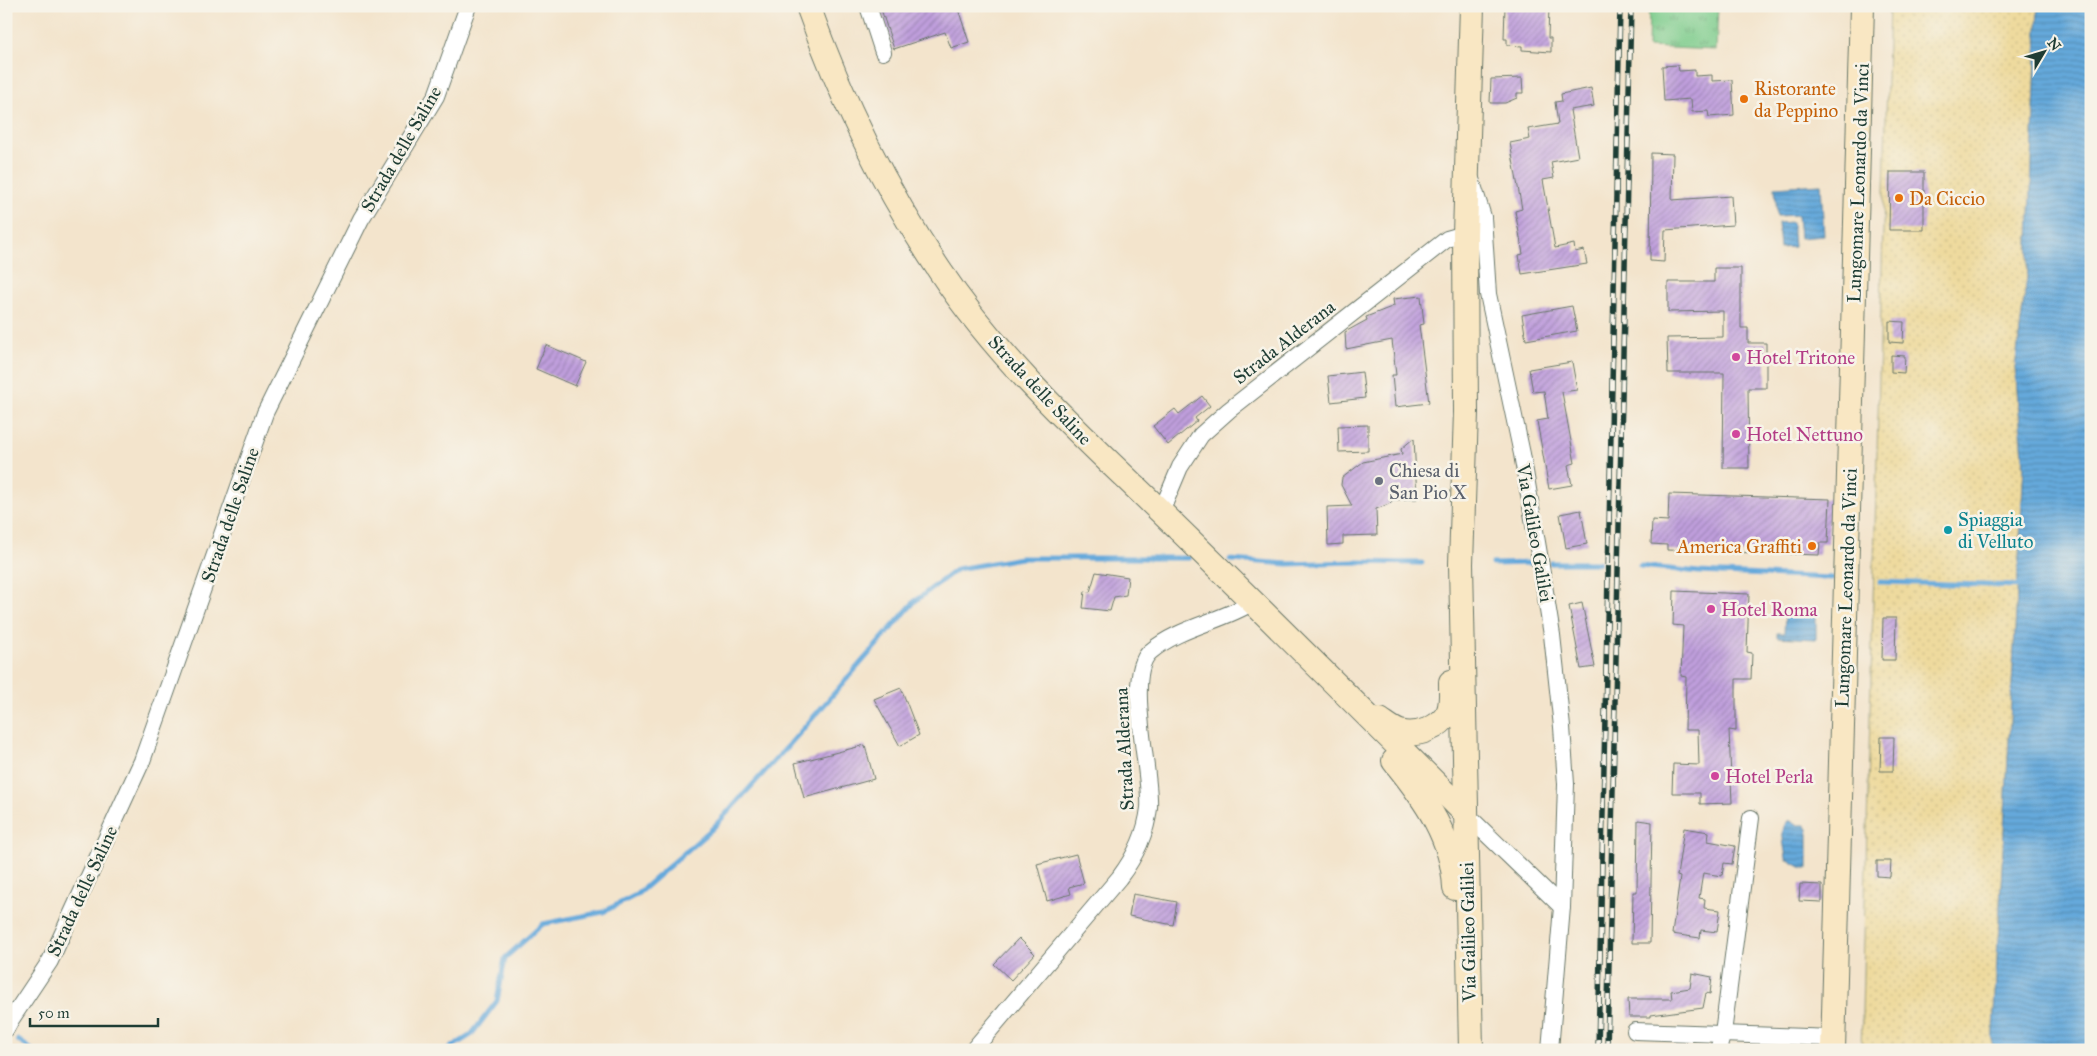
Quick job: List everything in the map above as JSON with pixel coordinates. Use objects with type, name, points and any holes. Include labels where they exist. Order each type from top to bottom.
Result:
[{"type":"street","name":"Strada delle Saline","points":[[6,1029],[50,961],[142,760],[265,413],[361,219],[436,96],[468,6]]},
{"type":"street","name":"Strada delle Saline","points":[[808,6],[828,62],[879,168],[940,271],[1002,353],[1060,415],[1253,602],[1466,814]]},
{"type":"street","points":[[868,6],[883,52]]},
{"type":"street","name":"Via Galileo Galilei","points":[[1471,1050],[1460,564],[1466,412],[1466,164],[1472,6]]},
{"type":"street","name":"Lungomare Leonardo da Vinci","points":[[1833,1044],[1862,6]]},
{"type":"street","name":"Via Galileo Galilei","points":[[1466,164],[1483,216],[1488,294],[1522,454],[1552,635],[1566,784],[1562,907],[1550,1050]]},
{"type":"street","name":"Strada Alderana","points":[[1161,512],[1180,466],[1201,435],[1229,410],[1447,239],[1465,234]]},
{"type":"street","name":"Strada delle Saline","points":[[1361,709],[1401,732],[1418,734],[1434,726],[1448,714],[1451,697],[1450,603],[1460,564]]},
{"type":"street","name":"Strada Alderana","points":[[973,1050],[1119,878],[1136,852],[1149,810],[1149,795],[1139,711],[1141,666],[1149,653],[1167,640],[1240,610],[1253,602]]},
{"type":"street","name":"Strada delle Saline","points":[[1361,709],[1378,743],[1421,794],[1443,832],[1454,869],[1457,1021],[1466,1050]]},
{"type":"street","name":"Via Galileo Galilei","points":[[1466,814],[1562,907]]},
{"type":"street","points":[[1718,1050],[1723,1033],[1751,818]]},
{"type":"street","points":[[1635,1031],[1723,1033],[1833,1044]]},
{"type":"green space","points":[[1649,6],[1718,6],[1716,50],[1648,47]]},
{"type":"sand","name":"Spiaggia di Velluto","points":[[1889,6],[2038,6],[2028,269],[2015,368],[2024,466],[1992,1050],[1861,1050]]},
{"type":"water","points":[[2038,6],[2091,6],[2091,1050],[1992,1050],[2024,466],[2015,368],[2028,269]]},
{"type":"water","points":[[1821,184],[1824,236],[1800,238],[1798,215],[1777,216],[1775,187]]},
{"type":"water","points":[[1792,222],[1794,247],[1780,248],[1778,223]]},
{"type":"water","points":[[1785,615],[1816,616],[1816,639],[1777,637],[1777,633],[1784,633]]},
{"type":"water","points":[[1789,820],[1797,825],[1805,825],[1808,829],[1808,868],[1802,868],[1786,859],[1783,832]]},
{"type":"building","points":[[880,6],[957,6],[969,42],[951,48],[945,32],[894,49]]},
{"type":"building","points":[[1505,6],[1549,6],[1548,38],[1551,38],[1551,52],[1522,50],[1522,46],[1507,45],[1507,39],[1504,39]]},
{"type":"building","points":[[1678,65],[1679,71],[1695,70],[1695,76],[1712,75],[1712,81],[1732,80],[1734,115],[1709,117],[1708,111],[1692,112],[1691,99],[1664,101],[1662,66]]},
{"type":"building","points":[[1522,78],[1523,93],[1517,93],[1517,98],[1505,103],[1490,103],[1491,79]]},
{"type":"building","points":[[1591,88],[1594,106],[1570,110],[1578,157],[1551,162],[1554,178],[1543,180],[1555,248],[1574,244],[1575,252],[1584,250],[1587,264],[1522,274],[1519,255],[1523,254],[1515,211],[1522,209],[1510,143],[1530,139],[1528,129],[1558,124],[1555,102],[1562,101],[1561,94]]},
{"type":"building","points":[[1651,153],[1673,154],[1672,200],[1731,196],[1733,225],[1665,230],[1664,262],[1650,261]]},
{"type":"building","points":[[1890,172],[1924,172],[1924,230],[1889,230]]},
{"type":"building","points":[[1714,268],[1741,268],[1741,328],[1748,328],[1748,343],[1766,343],[1766,388],[1748,388],[1749,468],[1723,468],[1724,373],[1668,373],[1667,338],[1723,337],[1723,311],[1668,312],[1668,282],[1714,282]]},
{"type":"building","points":[[1421,296],[1424,324],[1419,325],[1429,403],[1395,407],[1392,375],[1396,375],[1392,340],[1346,349],[1345,332],[1367,320],[1366,317],[1394,306],[1393,299]]},
{"type":"building","points":[[1572,306],[1577,331],[1526,340],[1522,315]]},
{"type":"building","points":[[1889,321],[1904,322],[1903,343],[1889,342]]},
{"type":"building","points":[[546,345],[586,362],[575,386],[536,369]]},
{"type":"building","points":[[1891,355],[1905,356],[1904,373],[1891,372]]},
{"type":"building","points":[[1572,362],[1577,390],[1562,392],[1575,463],[1568,465],[1572,485],[1549,489],[1537,421],[1548,419],[1544,391],[1533,392],[1529,369]]},
{"type":"building","points":[[1362,372],[1365,398],[1331,402],[1328,376]]},
{"type":"building","points":[[1202,396],[1210,406],[1195,418],[1197,421],[1168,445],[1153,426],[1175,409],[1179,414]]},
{"type":"building","points":[[1368,425],[1368,451],[1339,452],[1338,426]]},
{"type":"building","points":[[1414,438],[1417,499],[1393,500],[1389,504],[1376,509],[1377,535],[1343,536],[1343,544],[1328,545],[1327,507],[1352,506],[1341,485],[1342,478],[1363,462],[1402,454],[1401,449]]},
{"type":"building","points":[[1669,494],[1830,499],[1828,543],[1820,543],[1819,555],[1667,550],[1667,545],[1651,544],[1652,520],[1668,521]]},
{"type":"building","points":[[1581,510],[1587,544],[1566,548],[1560,514]]},
{"type":"building","points":[[1096,572],[1128,577],[1126,595],[1114,597],[1110,611],[1083,608],[1085,591],[1090,592]]},
{"type":"building","points":[[1674,591],[1749,594],[1747,652],[1752,653],[1751,679],[1736,679],[1736,731],[1729,730],[1732,803],[1700,804],[1700,793],[1672,793],[1673,764],[1699,765],[1698,730],[1685,730],[1686,677],[1681,676],[1683,626],[1673,625]]},
{"type":"building","points":[[1582,603],[1595,667],[1581,669],[1569,606]]},
{"type":"building","points":[[1883,618],[1896,618],[1895,660],[1882,660]]},
{"type":"building","points":[[901,688],[919,735],[900,746],[874,699]]},
{"type":"building","points":[[1881,737],[1894,737],[1893,771],[1880,771]]},
{"type":"building","points":[[865,745],[874,779],[804,798],[795,763]]},
{"type":"building","points":[[1638,820],[1652,822],[1650,943],[1632,943],[1633,892],[1637,892]]},
{"type":"building","points":[[1684,828],[1709,832],[1708,841],[1735,846],[1732,864],[1724,863],[1722,876],[1703,873],[1699,898],[1705,899],[1704,908],[1720,910],[1717,932],[1701,930],[1700,938],[1672,934],[1680,877],[1677,876]]},
{"type":"building","points":[[1076,854],[1084,883],[1069,887],[1071,894],[1047,901],[1037,864]]},
{"type":"building","points":[[1877,861],[1891,861],[1890,877],[1877,876]]},
{"type":"building","points":[[1800,884],[1822,885],[1822,902],[1799,901]]},
{"type":"building","points":[[1133,894],[1177,902],[1173,925],[1129,916]]},
{"type":"building","points":[[1019,938],[1035,954],[1011,980],[994,964]]},
{"type":"building","points":[[1692,973],[1712,977],[1710,994],[1706,993],[1703,1008],[1651,1015],[1651,1017],[1629,1017],[1628,999],[1672,999],[1671,991],[1690,988]]},
{"type":"waterway","points":[[447,1050],[471,1035],[497,1001],[505,958],[543,924],[603,912],[636,895],[713,828],[789,745],[915,601],[957,569],[1021,558],[1189,558]]},
{"type":"waterway","points":[[1230,560],[1288,564],[1422,563]]},
{"type":"waterway","points":[[1492,564],[1531,563]]},
{"type":"waterway","points":[[1551,563],[1598,563]]},
{"type":"waterway","points":[[1640,566],[1699,572],[1832,578]]},
{"type":"waterway","points":[[1880,582],[2024,586]]},
{"type":"waterway","points":[[18,1040],[32,1050]]},
{"type":"railway","points":[[1598,1050],[1620,6]]},
{"type":"railway","points":[[1607,1050],[1631,6]]},
{"type":"place","name":"Ristorante da Peppino","points":[[1744,99]]},
{"type":"place","name":"Da Ciccio","points":[[1899,198]]},
{"type":"place","name":"Hotel Tritone","points":[[1736,357]]},
{"type":"place","name":"Hotel Nettuno","points":[[1736,434]]},
{"type":"place","name":"Chiesa di San Pio X","points":[[1379,481]]},
{"type":"place","name":"Spiaggia di Velluto","points":[[1948,530]]},
{"type":"place","name":"America Graffiti","points":[[1812,546]]},
{"type":"place","name":"Hotel Roma","points":[[1711,609]]},
{"type":"place","name":"Hotel Perla","points":[[1715,776]]}]
